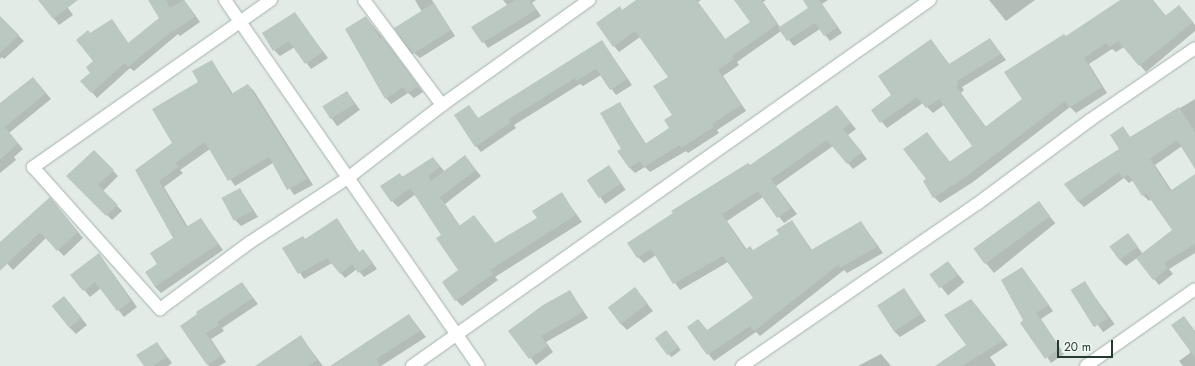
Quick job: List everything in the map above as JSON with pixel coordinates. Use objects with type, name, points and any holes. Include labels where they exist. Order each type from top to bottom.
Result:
[{"type":"street","points":[[225,0],[349,177],[478,366]]},
{"type":"street","points":[[271,0],[33,167],[160,309],[249,243],[349,177],[442,105],[589,0]]},
{"type":"street","points":[[364,0],[442,105]]},
{"type":"street","points":[[412,366],[930,0]]},
{"type":"street","points":[[742,366],[977,204],[1096,116],[1195,48]]},
{"type":"street","points":[[1086,366],[1195,290]]},
{"type":"building","points":[[38,0],[78,0],[53,19]]},
{"type":"building","points":[[148,0],[166,0],[170,8],[184,0],[196,16],[174,31],[173,30],[128,67],[125,63],[91,93],[80,81],[90,73],[86,67],[93,61],[76,40],[88,30],[90,33],[112,19],[128,43],[159,18]]},
{"type":"building","points":[[515,0],[529,0],[536,10],[482,43],[471,27]]},
{"type":"building","points":[[636,0],[696,0],[725,39],[750,22],[734,0],[761,0],[778,24],[732,56],[734,59],[718,70],[741,105],[712,124],[714,127],[681,148],[680,145],[644,167],[640,161],[629,168],[617,151],[621,149],[600,113],[620,102],[645,144],[669,128],[664,120],[672,115],[653,86],[668,77],[635,31],[613,47],[596,23],[620,6],[622,10]]},
{"type":"building","points":[[803,0],[819,0],[838,27],[824,36],[815,23],[787,41],[778,28],[808,8]]},
{"type":"building","points":[[1120,0],[1153,0],[1165,16],[1179,5],[1193,22],[1139,66],[1118,41],[1109,47],[1106,43],[1084,58],[1102,87],[1069,108],[1065,101],[967,176],[933,198],[923,181],[926,179],[903,149],[927,132],[949,162],[972,146],[939,99],[926,108],[917,97],[880,123],[871,110],[891,95],[878,76],[931,39],[949,64],[990,38],[1001,54],[957,81],[959,84],[956,86],[985,127],[1022,99],[1004,72],[1064,34],[1066,36]]},
{"type":"building","points":[[434,3],[451,30],[411,55],[394,28]]},
{"type":"building","points":[[295,12],[323,52],[305,64],[289,41],[273,51],[262,33]]},
{"type":"building","points":[[0,16],[19,35],[0,53]]},
{"type":"building","points":[[366,16],[380,38],[382,37],[419,86],[407,93],[403,87],[385,99],[345,29]]},
{"type":"building","points":[[602,40],[627,79],[610,90],[596,69],[576,81],[575,78],[509,119],[511,122],[475,147],[454,115],[469,105],[478,118]]},
{"type":"building","points":[[212,60],[231,94],[248,84],[307,179],[287,190],[269,157],[228,181],[205,142],[175,163],[178,167],[159,181],[186,227],[201,218],[218,244],[155,287],[145,272],[157,264],[150,253],[173,238],[135,170],[172,143],[152,109],[198,82],[192,71]]},
{"type":"building","points":[[33,77],[46,93],[5,127],[18,143],[0,160],[0,103]]},
{"type":"building","points":[[347,91],[355,104],[330,119],[322,106]]},
{"type":"building","points":[[837,105],[851,123],[843,129],[862,152],[847,164],[827,140],[771,179],[791,208],[777,218],[758,191],[722,214],[745,250],[750,246],[753,250],[779,234],[776,230],[792,220],[811,250],[861,221],[877,247],[840,268],[838,265],[754,331],[750,326],[707,355],[687,327],[698,319],[707,330],[753,298],[723,256],[673,284],[651,249],[637,258],[627,243],[673,213],[671,211],[748,163],[750,165]]},
{"type":"building","points":[[1179,107],[1195,132],[1195,169],[1177,140],[1150,159],[1170,191],[1195,174],[1195,244],[1164,263],[1168,268],[1153,280],[1136,258],[1172,230],[1146,193],[1142,196],[1128,174],[1123,178],[1119,172],[1078,202],[1064,184],[1119,149],[1110,135],[1123,126],[1130,137]]},
{"type":"building","points":[[94,150],[114,170],[98,185],[118,205],[106,216],[66,176]]},
{"type":"building","points":[[465,155],[476,170],[440,197],[459,226],[474,215],[495,243],[537,218],[532,211],[562,192],[576,215],[490,270],[493,274],[455,301],[442,282],[458,270],[436,238],[441,235],[410,188],[391,202],[380,186],[400,173],[402,177],[433,157],[440,167],[428,176],[431,181]]},
{"type":"building","points":[[609,165],[621,183],[599,198],[587,180]]},
{"type":"building","points":[[240,188],[252,211],[234,221],[221,198]]},
{"type":"building","points":[[50,197],[78,232],[57,251],[40,232],[0,271],[0,242]]},
{"type":"building","points":[[1039,201],[1050,216],[985,264],[973,249]]},
{"type":"building","points":[[337,218],[359,252],[363,249],[373,263],[358,273],[352,264],[340,274],[327,258],[298,274],[282,248],[303,236],[305,239]]},
{"type":"building","points":[[1128,233],[1138,247],[1119,260],[1109,247]]},
{"type":"building","points":[[99,253],[131,301],[117,311],[95,282],[83,291],[70,275]]},
{"type":"building","points":[[948,261],[958,275],[939,288],[929,275]]},
{"type":"building","points":[[1022,267],[1049,305],[1036,313],[1060,348],[1045,359],[1020,323],[1023,320],[1001,280]]},
{"type":"building","points":[[1085,281],[1108,318],[1094,327],[1071,290]]},
{"type":"building","points":[[242,282],[253,298],[217,322],[219,325],[206,333],[221,356],[207,365],[180,326],[197,314],[196,312]]},
{"type":"building","points":[[635,287],[648,304],[620,324],[608,307]]},
{"type":"building","points":[[904,288],[921,314],[894,331],[877,305]]},
{"type":"building","points":[[570,290],[583,312],[541,336],[548,346],[529,359],[508,331],[543,305]]},
{"type":"building","points":[[64,296],[82,318],[69,328],[52,306]]},
{"type":"building","points":[[971,299],[1004,340],[962,366],[935,366],[966,345],[944,315]]},
{"type":"building","points":[[409,314],[420,331],[376,359],[380,366],[330,366]]},
{"type":"building","points":[[1184,316],[1195,331],[1195,358],[1171,325]]},
{"type":"building","points":[[666,330],[679,347],[667,355],[655,338]]},
{"type":"building","points":[[301,335],[317,360],[308,366],[255,366]]},
{"type":"building","points":[[157,342],[167,357],[153,366],[144,366],[136,355]]}]
